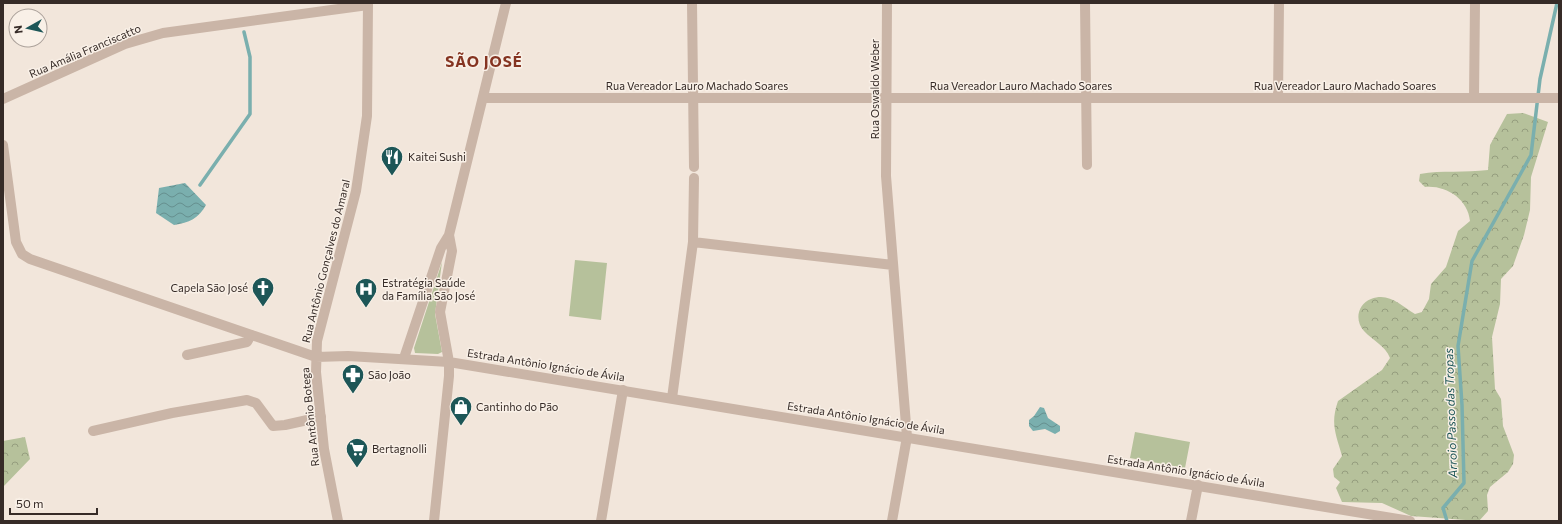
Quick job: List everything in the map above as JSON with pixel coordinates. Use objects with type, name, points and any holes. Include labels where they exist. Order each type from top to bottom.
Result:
[{"type":"street","points":[[404,358],[441,248],[449,235],[506,3]]},
{"type":"street","points":[[692,3],[694,167]]},
{"type":"street","name":"Rua Oswaldo Weber","points":[[887,3],[886,176],[907,437],[892,521]]},
{"type":"street","points":[[1085,3],[1087,165]]},
{"type":"street","points":[[1278,98],[1280,3]]},
{"type":"street","points":[[1474,98],[1475,3]]},
{"type":"street","name":"Rua Amália Franciscatto","points":[[3,99],[125,44],[150,36],[368,4]]},
{"type":"street","name":"Rua Antônio Gonçalves do Amaral","points":[[316,357],[317,341],[356,191],[367,116],[368,4]]},
{"type":"street","name":"Rua Vereador Lauro Machado Soares","points":[[483,98],[1559,98]]},
{"type":"street","name":"Estrada Antônio Ignácio de Ávila","points":[[3,145],[13,227],[16,242],[22,254],[30,259],[316,357],[404,358],[449,362],[1410,521]]},
{"type":"street","points":[[672,398],[693,242],[694,178]]},
{"type":"street","points":[[434,521],[449,362],[440,320],[452,251],[449,235]]},
{"type":"street","points":[[693,242],[893,265]]},
{"type":"street","points":[[186,355],[246,342],[251,335]]},
{"type":"street","name":"Rua Antônio Botega","points":[[316,357],[316,372],[324,449],[338,521]]},
{"type":"street","points":[[601,521],[623,390]]},
{"type":"street","points":[[93,431],[172,413],[247,400],[256,403],[273,426],[285,425],[321,417]]},
{"type":"street","points":[[1192,521],[1198,485]]},
{"type":"green space","points":[[1523,113],[1548,122],[1531,177],[1530,210],[1524,235],[1513,266],[1501,279],[1500,304],[1492,337],[1495,389],[1501,399],[1503,426],[1514,455],[1513,464],[1508,472],[1490,487],[1487,495],[1488,511],[1479,521],[1411,516],[1382,503],[1342,502],[1336,488],[1340,482],[1334,477],[1333,469],[1342,456],[1334,423],[1334,416],[1338,401],[1382,370],[1390,358],[1385,350],[1361,327],[1358,317],[1360,308],[1371,299],[1383,297],[1394,300],[1415,314],[1422,312],[1429,299],[1431,284],[1446,267],[1458,231],[1470,221],[1465,206],[1455,195],[1441,188],[1425,187],[1419,181],[1420,174],[1488,170],[1490,145],[1507,114]]},
{"type":"green space","points":[[575,260],[607,263],[601,320],[569,316]]},
{"type":"green space","points":[[442,262],[435,314],[442,352],[438,354],[415,353],[414,348]]},
{"type":"green space","points":[[1135,432],[1190,442],[1185,468],[1130,458]]},
{"type":"green space","points":[[25,437],[30,459],[3,487],[3,441]]},
{"type":"water","points":[[185,183],[206,205],[197,217],[184,223],[174,225],[156,213],[159,188]]},
{"type":"water","points":[[1040,407],[1044,408],[1048,418],[1060,426],[1060,431],[1055,434],[1045,429],[1033,431],[1029,426],[1029,420],[1034,416]]},
{"type":"waterway","name":"Arroio Passo das Tropas","points":[[1447,521],[1443,508],[1464,483],[1462,405],[1458,346],[1472,261],[1531,155],[1540,79],[1557,3]]},
{"type":"waterway","points":[[200,185],[250,114],[250,57],[244,32]]},
{"type":"place","name":"Kaitei Sushi","points":[[392,176]]},
{"type":"place","name":"Capela São José","points":[[263,308]]},
{"type":"place","name":"Estratégia Saúde da Família São José","points":[[366,308]]},
{"type":"place","name":"São João","points":[[353,394]]},
{"type":"place","name":"Cantinho do Pão","points":[[461,426]]},
{"type":"place","name":"Bertagnolli","points":[[357,468]]},
{"type":"district","name":"SÃO JOSÉ","points":[[484,62]]}]
